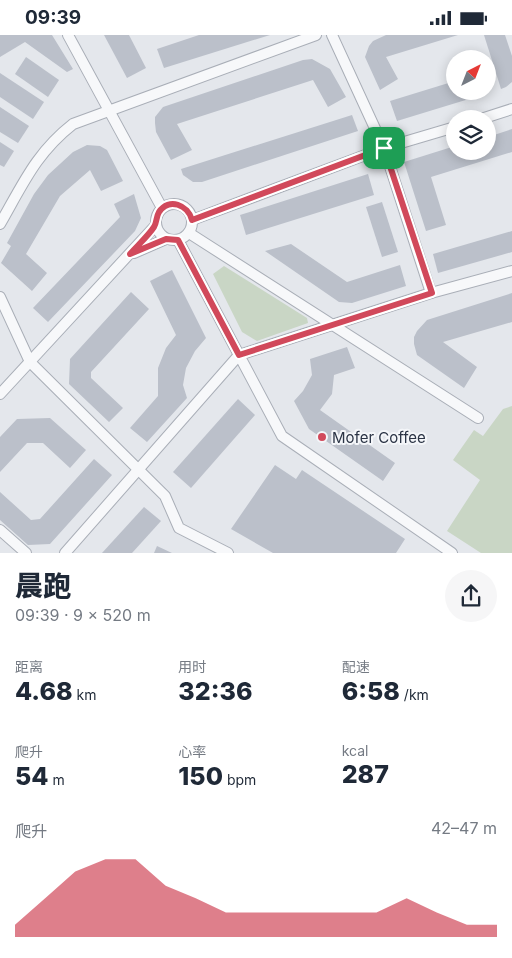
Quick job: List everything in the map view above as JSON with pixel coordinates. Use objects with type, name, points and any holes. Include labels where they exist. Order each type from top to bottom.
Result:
[{"type":"street","points":[[68,35],[162,208]]},
{"type":"street","points":[[0,224],[38,159],[53,140],[73,124],[316,35]]},
{"type":"street","points":[[332,35],[384,148],[432,293]]},
{"type":"street","points":[[496,114],[512,109]]},
{"type":"street","points":[[192,220],[384,148],[446,130]]},
{"type":"street","points":[[172,204],[178,204],[187,209],[192,220],[189,233],[178,240],[166,239],[161,236],[156,225],[156,219],[162,208],[172,204]]},
{"type":"street","points":[[0,394],[156,225]]},
{"type":"street","points":[[189,233],[478,418]]},
{"type":"street","points":[[130,254],[166,239]]},
{"type":"street","points":[[178,240],[282,436],[452,553]]},
{"type":"street","points":[[65,553],[239,355],[432,293],[512,271]]},
{"type":"street","points":[[0,297],[30,362],[165,496],[179,529],[228,553]]},
{"type":"street","points":[[0,530],[26,553]]},
{"type":"green space","points":[[224,266],[307,318],[308,323],[257,341],[242,332],[213,274]]},
{"type":"green space","points":[[512,406],[512,553],[481,553],[447,531],[480,480],[453,460],[474,430],[483,436],[503,409]]},
{"type":"building","points":[[0,35],[52,35],[73,69],[67,72],[25,42],[0,57]]},
{"type":"building","points":[[104,35],[129,35],[146,68],[127,78]]},
{"type":"building","points":[[199,35],[270,35],[164,68],[157,49]]},
{"type":"building","points":[[386,35],[458,35],[386,57],[398,79],[380,90],[365,57],[373,41]]},
{"type":"building","points":[[484,35],[505,35],[512,56],[512,82],[501,89],[496,73],[496,50],[489,50]]},
{"type":"building","points":[[26,57],[59,80],[48,97],[15,74]]},
{"type":"building","points":[[312,59],[330,69],[346,97],[328,107],[313,80],[177,124],[192,150],[171,160],[156,132],[155,117],[163,107],[303,60]]},
{"type":"building","points":[[0,73],[44,102],[33,119],[0,97]]},
{"type":"building","points":[[446,84],[446,100],[466,100],[397,121],[390,101]]},
{"type":"building","points":[[0,107],[29,126],[18,143],[0,132]]},
{"type":"building","points":[[352,115],[358,131],[202,182],[193,182],[183,175],[181,169]]},
{"type":"building","points":[[512,129],[512,152],[496,157],[496,134]]},
{"type":"building","points":[[0,142],[14,151],[4,167],[0,165]]},
{"type":"building","points":[[87,145],[100,146],[107,150],[123,181],[101,191],[90,170],[60,196],[26,254],[47,273],[32,291],[1,263],[11,246],[7,243],[34,194],[48,175],[73,152]]},
{"type":"building","points":[[446,149],[446,160],[486,160],[431,177],[446,225],[426,231],[404,162]]},
{"type":"building","points":[[368,174],[374,195],[246,235],[240,215]]},
{"type":"building","points":[[134,194],[141,218],[135,231],[48,322],[33,308],[120,217],[114,204]]},
{"type":"building","points":[[382,202],[398,252],[382,257],[366,207]]},
{"type":"building","points":[[512,231],[512,252],[438,273],[433,254]]},
{"type":"building","points":[[291,244],[347,282],[400,265],[406,286],[352,303],[339,302],[265,251]]},
{"type":"building","points":[[172,270],[206,338],[195,351],[186,368],[183,385],[187,398],[147,442],[130,428],[158,396],[158,368],[166,348],[176,335],[150,281]]},
{"type":"building","points":[[131,292],[149,309],[91,372],[91,378],[123,408],[109,422],[69,384],[70,359]]},
{"type":"building","points":[[512,293],[512,322],[443,342],[477,367],[464,388],[417,355],[414,337],[427,320]]},
{"type":"building","points":[[347,347],[355,368],[334,375],[332,394],[320,410],[395,463],[383,481],[309,429],[294,401],[303,391],[312,375],[310,359]]},
{"type":"building","points":[[238,399],[255,415],[191,488],[173,472]]},
{"type":"building","points":[[50,418],[86,450],[70,468],[43,443],[27,443],[0,472],[0,437],[17,419]]},
{"type":"building","points":[[94,459],[112,475],[50,544],[28,545],[0,520],[0,492],[31,520],[40,519]]},
{"type":"building","points":[[275,465],[296,479],[302,470],[405,539],[396,553],[273,553],[231,529]]},
{"type":"building","points":[[144,507],[161,521],[132,553],[102,553]]},
{"type":"building","points":[[157,546],[172,553],[154,553]]},
{"type":"place","name":"Mofer Coffee","points":[[322,437]]},
{"type":"route","points":[[384,148],[432,293],[239,355],[178,240],[166,239],[130,254],[156,225],[158,213],[166,205],[178,204],[183,206],[191,214],[192,220],[384,148]]}]
